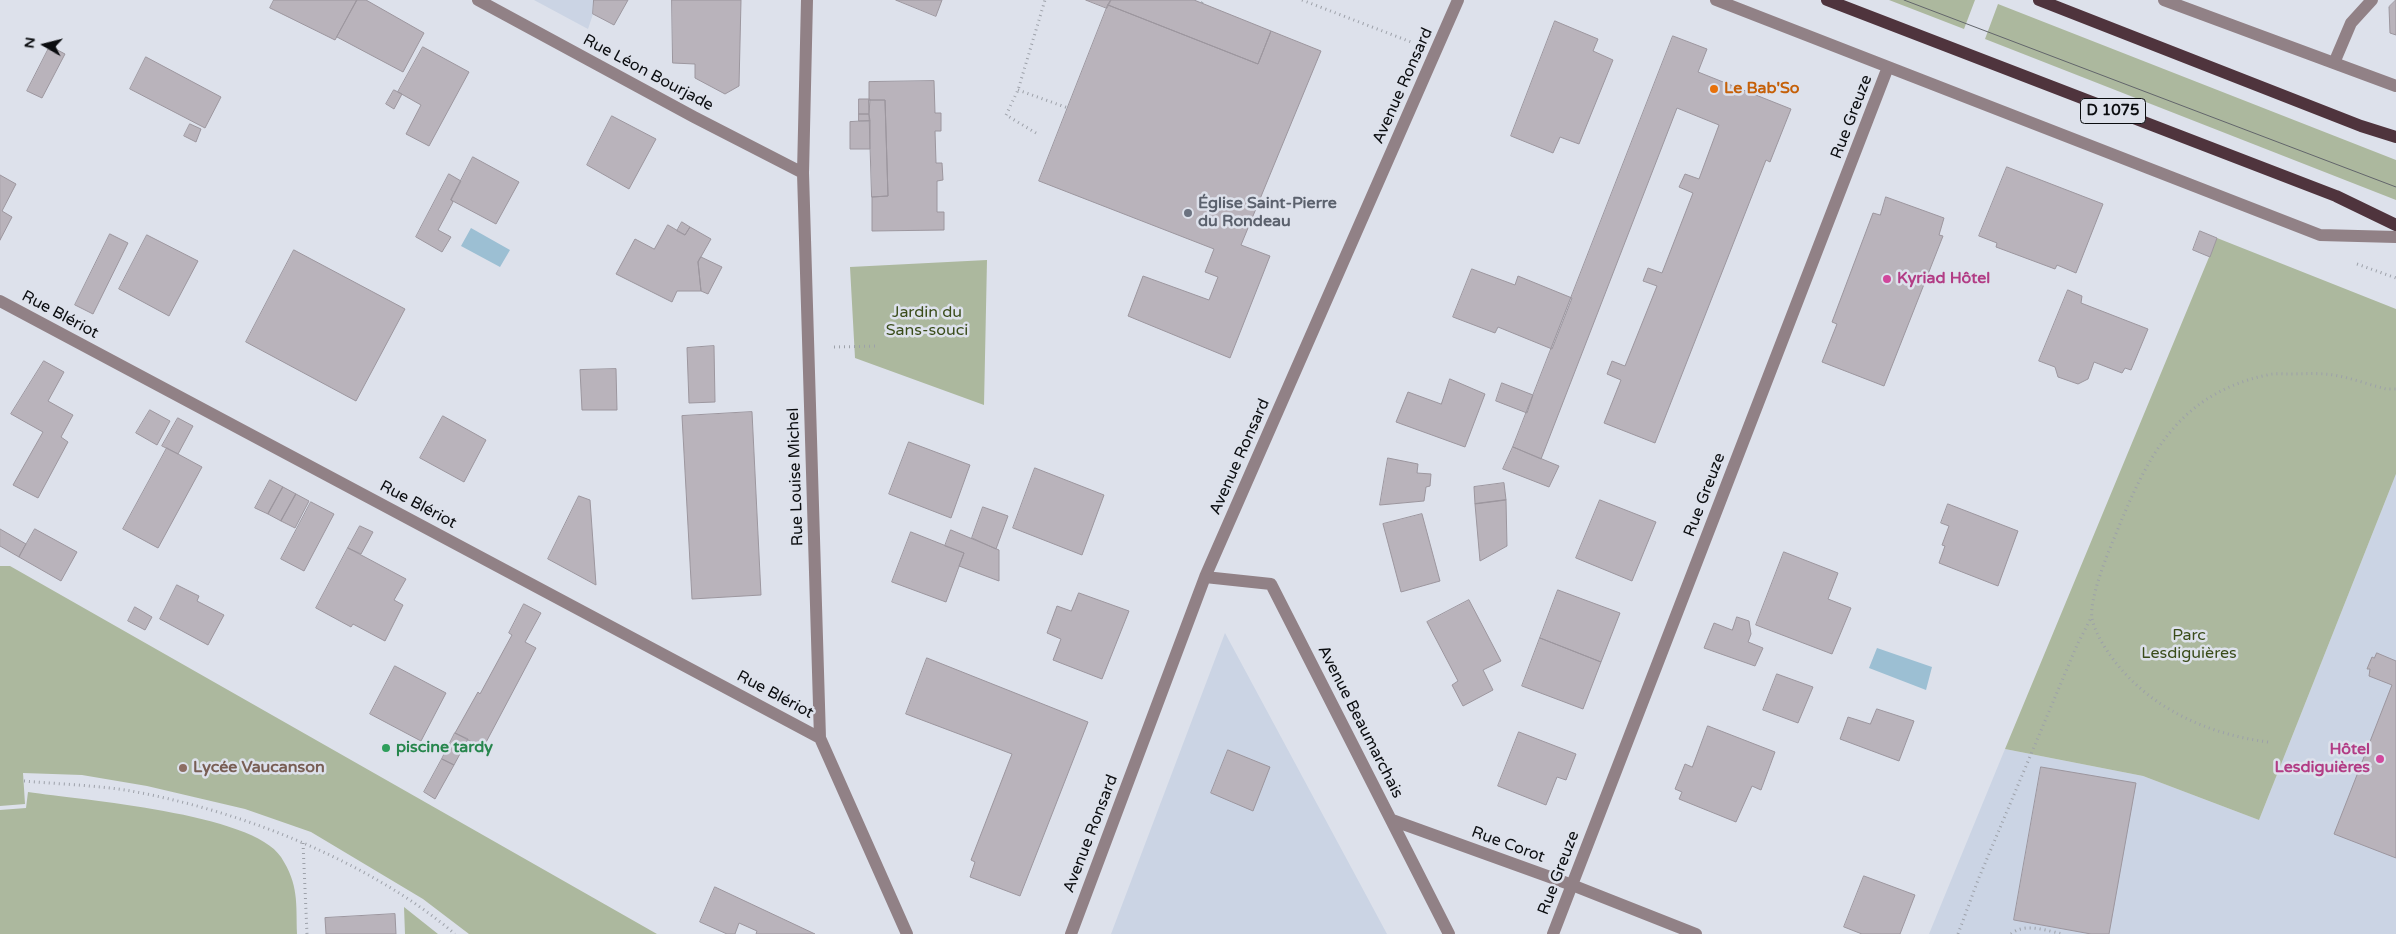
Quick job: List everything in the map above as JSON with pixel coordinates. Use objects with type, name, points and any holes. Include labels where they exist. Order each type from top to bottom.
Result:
[{"type":"main road","name":"D 1075","points":[[1828,0],[2336,196],[2396,226]]},
{"type":"main road","points":[[2039,0],[2361,126],[2396,137]]},
{"type":"street","name":"Rue Léon Bourjade","points":[[478,0],[694,117],[803,173]]},
{"type":"street","name":"Rue Louise Michel","points":[[807,0],[803,173],[820,738],[907,934]]},
{"type":"street","name":"Avenue Ronsard","points":[[1071,934],[1205,577],[1458,0]]},
{"type":"street","points":[[1716,0],[2320,235],[2396,237]]},
{"type":"street","points":[[2164,0],[2396,86]]},
{"type":"street","points":[[2334,63],[2351,23],[2372,0]]},
{"type":"street","name":"Rue Greuze","points":[[1553,934],[1888,67]]},
{"type":"street","name":"Rue Blériot","points":[[0,301],[820,738]]},
{"type":"street","name":"Avenue Beaumarchais","points":[[1205,577],[1270,584],[1414,862],[1449,934]]},
{"type":"street","name":"Rue Corot","points":[[1392,820],[1572,885],[1696,934]]},
{"type":"path","points":[[1036,133],[1006,115],[1018,90],[1044,0]]},
{"type":"path","points":[[1302,0],[1435,52]]},
{"type":"path","points":[[1018,90],[1068,108]]},
{"type":"path","points":[[809,347],[877,346]]},
{"type":"path","points":[[1958,934],[1978,880],[2077,644],[2091,617],[2104,561],[2147,464],[2168,434],[2186,414],[2210,396],[2268,374],[2324,374],[2386,388],[2396,388]]},
{"type":"path","points":[[2091,617],[2103,645],[2116,662],[2132,681],[2168,710],[2213,731],[2239,738],[2268,742]]},
{"type":"path","points":[[24,781],[125,790],[182,802],[303,843],[328,853],[389,886],[454,934]]},
{"type":"path","points":[[303,843],[308,934]]},
{"type":"path","points":[[2011,934],[2019,929],[2031,928],[2063,934]]},
{"type":"shaded area","points":[[534,0],[594,0],[593,14],[588,29]]},
{"type":"shaded area","points":[[2396,474],[2396,934],[1929,934],[2005,749],[2143,776],[2259,820]]},
{"type":"shaded area","points":[[1225,633],[1387,934],[1111,934]]},
{"type":"green space","points":[[1889,0],[1975,0],[1964,29]]},
{"type":"green space","points":[[1998,4],[2396,160],[2396,200],[1985,39]]},
{"type":"green space","name":"Parc Lesdiguières","points":[[2217,238],[2396,309],[2396,474],[2259,820],[2143,776],[2005,749]]},
{"type":"green space","name":"Jardin du Sans-souci","points":[[987,260],[984,405],[855,358],[850,267]]},
{"type":"green space","points":[[0,566],[10,566],[657,934],[469,934],[423,899],[311,832],[245,809],[147,786],[82,775],[23,773],[25,804],[0,806]]},
{"type":"green space","points":[[28,792],[124,804],[203,819],[237,829],[264,842],[281,857],[291,876],[296,903],[297,934],[0,934],[0,810],[26,808]]},
{"type":"green space","points":[[404,907],[438,934],[405,934]]},
{"type":"water","points":[[471,228],[510,250],[500,267],[461,246]]},
{"type":"water","points":[[1877,648],[1932,667],[1926,690],[1869,668]]},
{"type":"building","points":[[274,0],[357,0],[335,40],[270,8]]},
{"type":"building","points":[[357,0],[366,0],[424,33],[403,72],[337,37]]},
{"type":"building","points":[[594,0],[628,0],[614,25],[593,14]]},
{"type":"building","points":[[672,0],[741,0],[739,86],[725,94],[695,78],[695,64],[673,63]]},
{"type":"building","points":[[896,0],[942,0],[936,16]]},
{"type":"building","points":[[1086,0],[1111,0],[1107,8]]},
{"type":"building","points":[[1111,0],[1194,0],[1271,31],[1258,64],[1108,5]]},
{"type":"building","points":[[2396,0],[2396,35],[2390,33],[2389,7]]},
{"type":"building","name":"Église Saint-Pierre du Rondeau","points":[[1108,5],[1258,64],[1271,31],[1321,51],[1241,245],[1270,256],[1230,358],[1128,316],[1143,276],[1209,300],[1218,277],[1205,272],[1214,249],[1039,181]]},
{"type":"building","points":[[1555,21],[1598,39],[1593,51],[1613,60],[1579,144],[1560,137],[1553,153],[1511,136]]},
{"type":"building","points":[[1673,36],[1707,49],[1698,72],[1791,109],[1770,162],[1766,160],[1655,443],[1604,423],[1621,380],[1607,374],[1612,361],[1625,366],[1657,286],[1643,281],[1648,268],[1662,273],[1693,193],[1679,187],[1685,174],[1699,179],[1719,125],[1677,108],[1541,459],[1513,447]]},
{"type":"building","points":[[50,46],[65,54],[42,98],[27,91]]},
{"type":"building","points":[[423,47],[469,72],[429,146],[406,134],[421,105],[398,92]]},
{"type":"building","points":[[146,57],[221,97],[205,128],[130,89]]},
{"type":"building","points":[[934,81],[935,113],[941,113],[941,131],[935,131],[936,163],[942,163],[943,180],[937,181],[937,212],[944,212],[944,230],[872,231],[872,197],[888,196],[885,100],[869,100],[869,82]]},
{"type":"building","points":[[394,90],[402,94],[394,109],[386,104]]},
{"type":"building","points":[[859,99],[870,99],[869,114],[859,114]]},
{"type":"building","points":[[869,100],[885,100],[888,196],[872,197]]},
{"type":"building","points":[[859,114],[869,114],[870,121],[859,121]]},
{"type":"building","points":[[612,116],[656,139],[629,189],[587,165]]},
{"type":"building","points":[[870,121],[870,149],[850,149],[850,122]]},
{"type":"building","points":[[190,124],[201,129],[196,142],[184,136]]},
{"type":"building","points":[[473,157],[519,182],[496,224],[451,200]]},
{"type":"building","points":[[2007,167],[2103,204],[2076,273],[2057,265],[2055,269],[1996,247],[1997,243],[1979,236]]},
{"type":"building","points":[[449,174],[461,181],[451,200],[453,202],[438,230],[451,237],[442,252],[416,237]]},
{"type":"building","points":[[0,175],[16,184],[2,211],[12,217],[0,240]]},
{"type":"building","name":"Kyriad Hôtel","points":[[1886,197],[1944,218],[1939,235],[1943,236],[1884,386],[1822,362],[1837,324],[1832,322],[1873,213],[1880,215]]},
{"type":"building","points":[[682,222],[690,227],[685,235],[677,231]]},
{"type":"building","points":[[668,225],[685,235],[690,227],[711,239],[698,262],[701,291],[677,291],[672,302],[616,274],[635,239],[654,249]]},
{"type":"building","points":[[2200,231],[2217,238],[2210,257],[2193,250]]},
{"type":"building","points":[[110,234],[128,243],[93,314],[75,305]]},
{"type":"building","points":[[147,235],[198,261],[169,316],[119,289]]},
{"type":"building","points":[[294,250],[405,309],[356,401],[246,342]]},
{"type":"building","points":[[701,257],[722,267],[708,294],[701,291],[698,262]]},
{"type":"building","points":[[1472,269],[1515,285],[1518,276],[1572,298],[1552,349],[1498,327],[1495,333],[1453,317]]},
{"type":"building","points":[[2068,290],[2082,296],[2081,303],[2148,329],[2131,370],[2125,368],[2122,373],[2094,362],[2088,379],[2078,384],[2058,377],[2055,367],[2039,361]]},
{"type":"building","points":[[714,346],[715,402],[689,403],[687,348]]},
{"type":"building","points":[[44,361],[64,372],[48,401],[73,415],[61,437],[68,442],[38,498],[13,485],[43,432],[11,414]]},
{"type":"building","points":[[616,369],[617,410],[582,410],[580,370]]},
{"type":"building","points":[[1450,379],[1485,394],[1465,447],[1396,422],[1408,392],[1441,404]]},
{"type":"building","points":[[1502,383],[1533,395],[1527,413],[1496,401]]},
{"type":"building","points":[[150,410],[170,421],[157,445],[136,433]]},
{"type":"building","points":[[752,412],[761,595],[692,599],[682,416]]},
{"type":"building","points":[[443,416],[486,440],[464,482],[420,458]]},
{"type":"building","points":[[178,418],[193,426],[178,454],[162,446]]},
{"type":"building","points":[[909,442],[970,465],[951,518],[889,494]]},
{"type":"building","points":[[1513,447],[1559,466],[1549,487],[1503,469]]},
{"type":"building","points":[[167,448],[202,467],[158,548],[123,529]]},
{"type":"building","points":[[1388,458],[1418,464],[1417,473],[1431,474],[1430,486],[1426,487],[1424,501],[1380,505]]},
{"type":"building","points":[[1035,468],[1104,495],[1082,555],[1013,528]]},
{"type":"building","points":[[270,480],[283,487],[268,514],[255,508]]},
{"type":"building","points":[[1504,483],[1506,500],[1475,504],[1474,487]]},
{"type":"building","points":[[283,487],[296,494],[281,521],[268,514]]},
{"type":"building","points":[[296,494],[309,501],[295,528],[281,521]]},
{"type":"building","points":[[579,496],[590,500],[596,585],[548,559]]},
{"type":"building","points":[[1506,500],[1507,546],[1480,561],[1475,504]]},
{"type":"building","points":[[1600,500],[1656,522],[1632,581],[1576,558]]},
{"type":"building","points":[[311,502],[334,514],[304,571],[281,559]]},
{"type":"building","points":[[1948,504],[2018,531],[1998,586],[1939,563],[1945,546],[1942,545],[1949,526],[1941,523]]},
{"type":"building","points":[[983,507],[1008,516],[996,549],[972,538]]},
{"type":"building","points":[[1422,514],[1440,581],[1401,592],[1383,524]]},
{"type":"building","points":[[360,526],[373,532],[361,554],[348,548]]},
{"type":"building","points":[[0,529],[26,544],[19,557],[0,546]]},
{"type":"building","points":[[35,529],[77,552],[61,581],[19,557]]},
{"type":"building","points":[[951,530],[999,550],[999,581],[959,566],[964,553],[945,546]]},
{"type":"building","points":[[911,532],[964,553],[946,602],[892,582]]},
{"type":"building","points":[[348,548],[406,579],[394,600],[403,605],[385,641],[353,624],[351,627],[316,608]]},
{"type":"building","points":[[1784,552],[1838,573],[1828,599],[1851,608],[1832,654],[1756,625]]},
{"type":"building","points":[[177,585],[199,596],[197,601],[224,615],[208,645],[160,619]]},
{"type":"building","points":[[1558,590],[1620,613],[1601,662],[1540,638]]},
{"type":"building","points":[[1079,593],[1129,611],[1102,679],[1053,660],[1061,639],[1047,633],[1057,606],[1071,611]]},
{"type":"building","points":[[1469,600],[1501,661],[1483,670],[1493,690],[1463,706],[1452,685],[1458,681],[1427,622]]},
{"type":"building","points":[[524,604],[541,613],[525,642],[536,648],[483,748],[455,733],[478,692],[480,694],[512,635],[509,633]]},
{"type":"building","points":[[135,607],[152,617],[145,630],[128,621]]},
{"type":"building","points":[[1737,617],[1749,621],[1751,634],[1748,642],[1763,648],[1755,666],[1704,648],[1714,623],[1732,630]]},
{"type":"building","points":[[1540,638],[1601,662],[1583,709],[1522,686]]},
{"type":"building","name":"Hôtel Lesdiguières","points":[[2377,653],[2396,661],[2396,858],[2334,834],[2392,685],[2369,676],[2370,669],[2367,669],[2372,657],[2374,658]]},
{"type":"building","points":[[927,658],[1088,722],[1020,896],[970,877],[975,862],[971,860],[1012,754],[906,714]]},
{"type":"building","points":[[395,666],[446,693],[421,741],[370,714]]},
{"type":"building","points":[[1777,674],[1813,687],[1798,723],[1763,710]]},
{"type":"building","points":[[1877,709],[1914,721],[1899,761],[1840,739],[1848,717],[1870,724]]},
{"type":"building","points":[[1708,726],[1775,752],[1761,790],[1752,786],[1736,822],[1679,799],[1682,792],[1675,789],[1685,764],[1692,767]]},
{"type":"building","points":[[1519,732],[1576,754],[1566,780],[1557,777],[1546,805],[1498,786]]},
{"type":"building","points":[[455,733],[468,739],[454,765],[442,759]]},
{"type":"building","points":[[1228,750],[1270,767],[1253,811],[1211,793]]},
{"type":"building","points":[[442,759],[454,765],[435,799],[424,792]]},
{"type":"building","points":[[2041,767],[2136,783],[2109,934],[2091,934],[2014,920]]},
{"type":"building","points":[[1864,876],[1915,895],[1900,934],[1862,934],[1844,927]]},
{"type":"building","points":[[715,887],[815,934],[756,934],[757,931],[739,923],[735,934],[727,934],[700,922]]},
{"type":"building","points":[[395,914],[396,934],[326,934],[325,918]]},
{"type":"tram line","points":[[1904,0],[2396,187]]},
{"type":"place","name":"Le Bab'So","points":[[1714,89]]},
{"type":"place","name":"Église Saint-Pierre du Rondeau","points":[[1188,213]]},
{"type":"place","name":"Kyriad Hôtel","points":[[1887,279]]},
{"type":"place","name":"piscine tardy","points":[[386,748]]},
{"type":"place","name":"Hôtel Lesdiguières","points":[[2380,759]]},
{"type":"place","name":"Lycée Vaucanson","points":[[183,768]]}]
